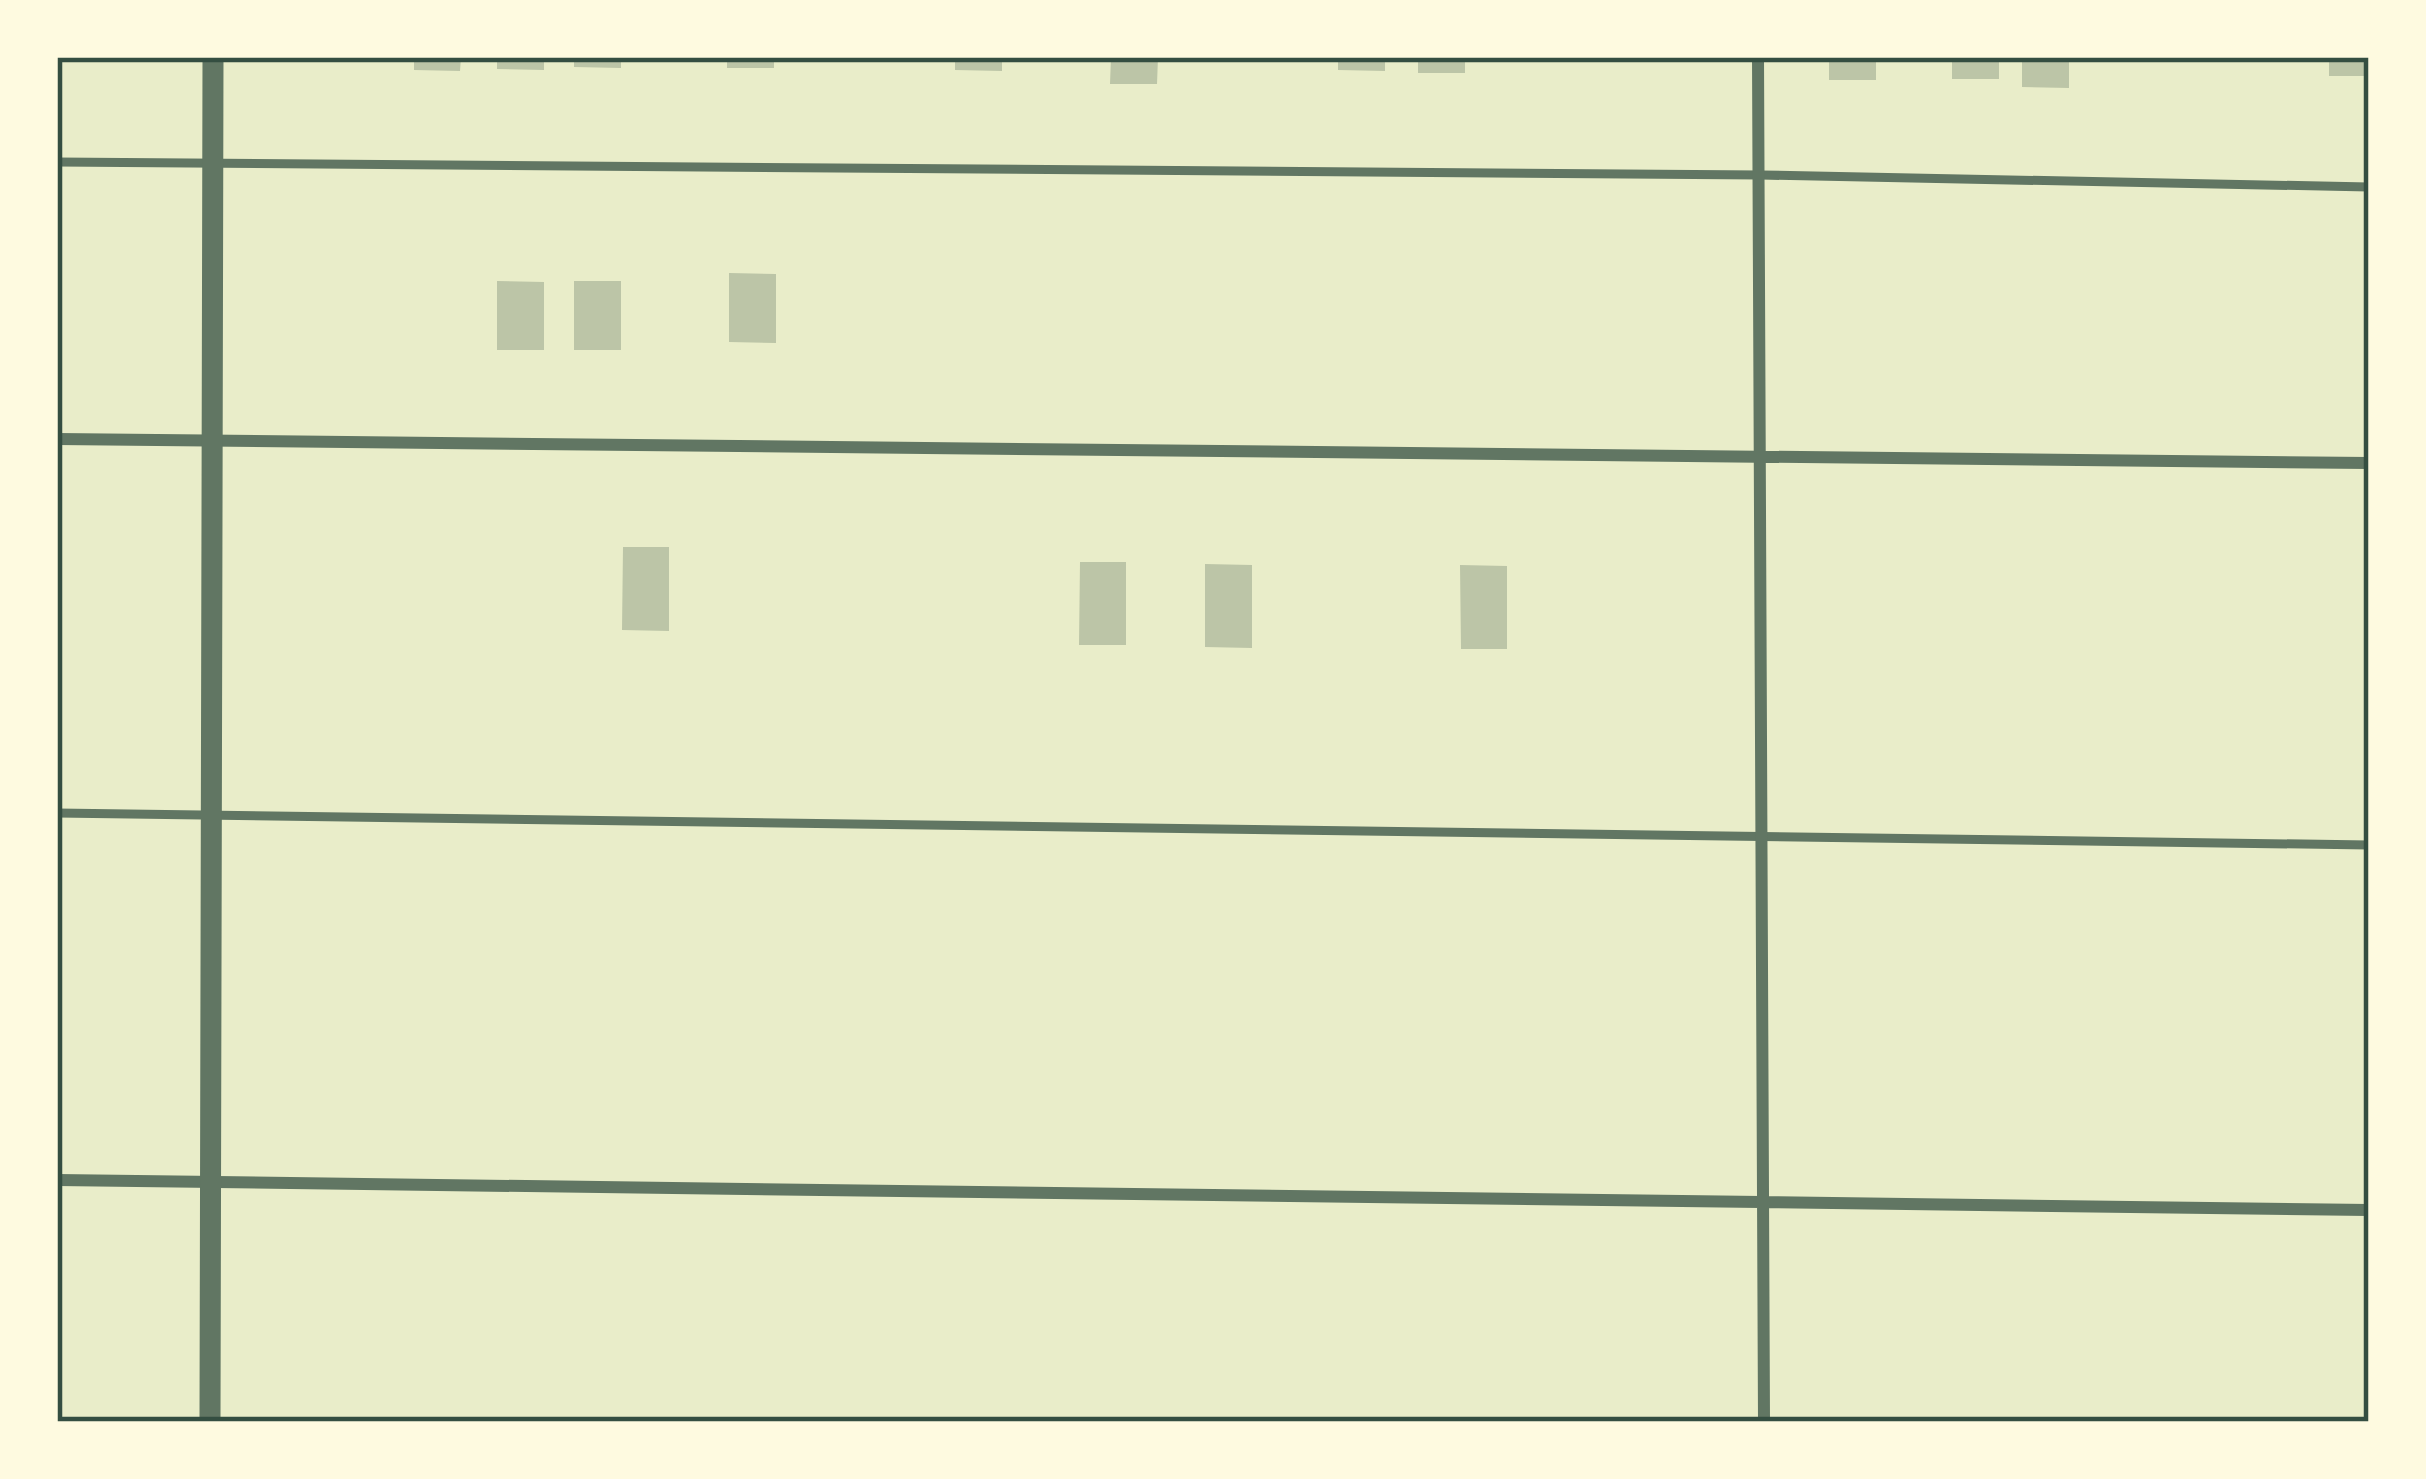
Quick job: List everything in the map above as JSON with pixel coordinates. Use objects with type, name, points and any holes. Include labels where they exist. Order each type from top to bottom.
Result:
[{"type":"street","points":[[210,1422],[213,57]]},
{"type":"street","points":[[1758,57],[1764,1422]]},
{"type":"street","points":[[57,439],[2369,463]]},
{"type":"street","points":[[57,1180],[2369,1210]]},
{"type":"lane","points":[[57,162],[1761,175],[2369,187]]},
{"type":"lane","points":[[57,813],[2369,845]]},
{"type":"building","points":[[414,57],[461,57],[460,71],[414,70]]},
{"type":"building","points":[[497,57],[544,57],[544,70],[497,69]]},
{"type":"building","points":[[574,57],[621,57],[621,68],[574,67]]},
{"type":"building","points":[[727,57],[774,57],[774,68],[727,68]]},
{"type":"building","points":[[955,57],[1002,57],[1002,71],[955,70]]},
{"type":"building","points":[[1111,57],[1158,57],[1157,84],[1110,84]]},
{"type":"building","points":[[1338,57],[1385,57],[1385,71],[1338,70]]},
{"type":"building","points":[[1418,57],[1465,57],[1465,73],[1418,73]]},
{"type":"building","points":[[1829,57],[1876,57],[1876,80],[1829,80]]},
{"type":"building","points":[[1952,57],[1999,57],[1999,79],[1952,79]]},
{"type":"building","points":[[2022,57],[2069,57],[2069,88],[2022,87]]},
{"type":"building","points":[[2329,57],[2369,57],[2369,76],[2329,76]]},
{"type":"building","points":[[729,273],[776,274],[776,343],[729,342]]},
{"type":"building","points":[[497,281],[544,282],[544,350],[497,350]]},
{"type":"building","points":[[574,281],[621,281],[621,350],[574,350]]},
{"type":"building","points":[[623,547],[669,547],[669,631],[622,630]]},
{"type":"building","points":[[1080,562],[1126,562],[1126,645],[1079,645]]},
{"type":"building","points":[[1205,564],[1252,565],[1252,648],[1205,647]]},
{"type":"building","points":[[1460,565],[1507,566],[1507,649],[1461,649]]}]
